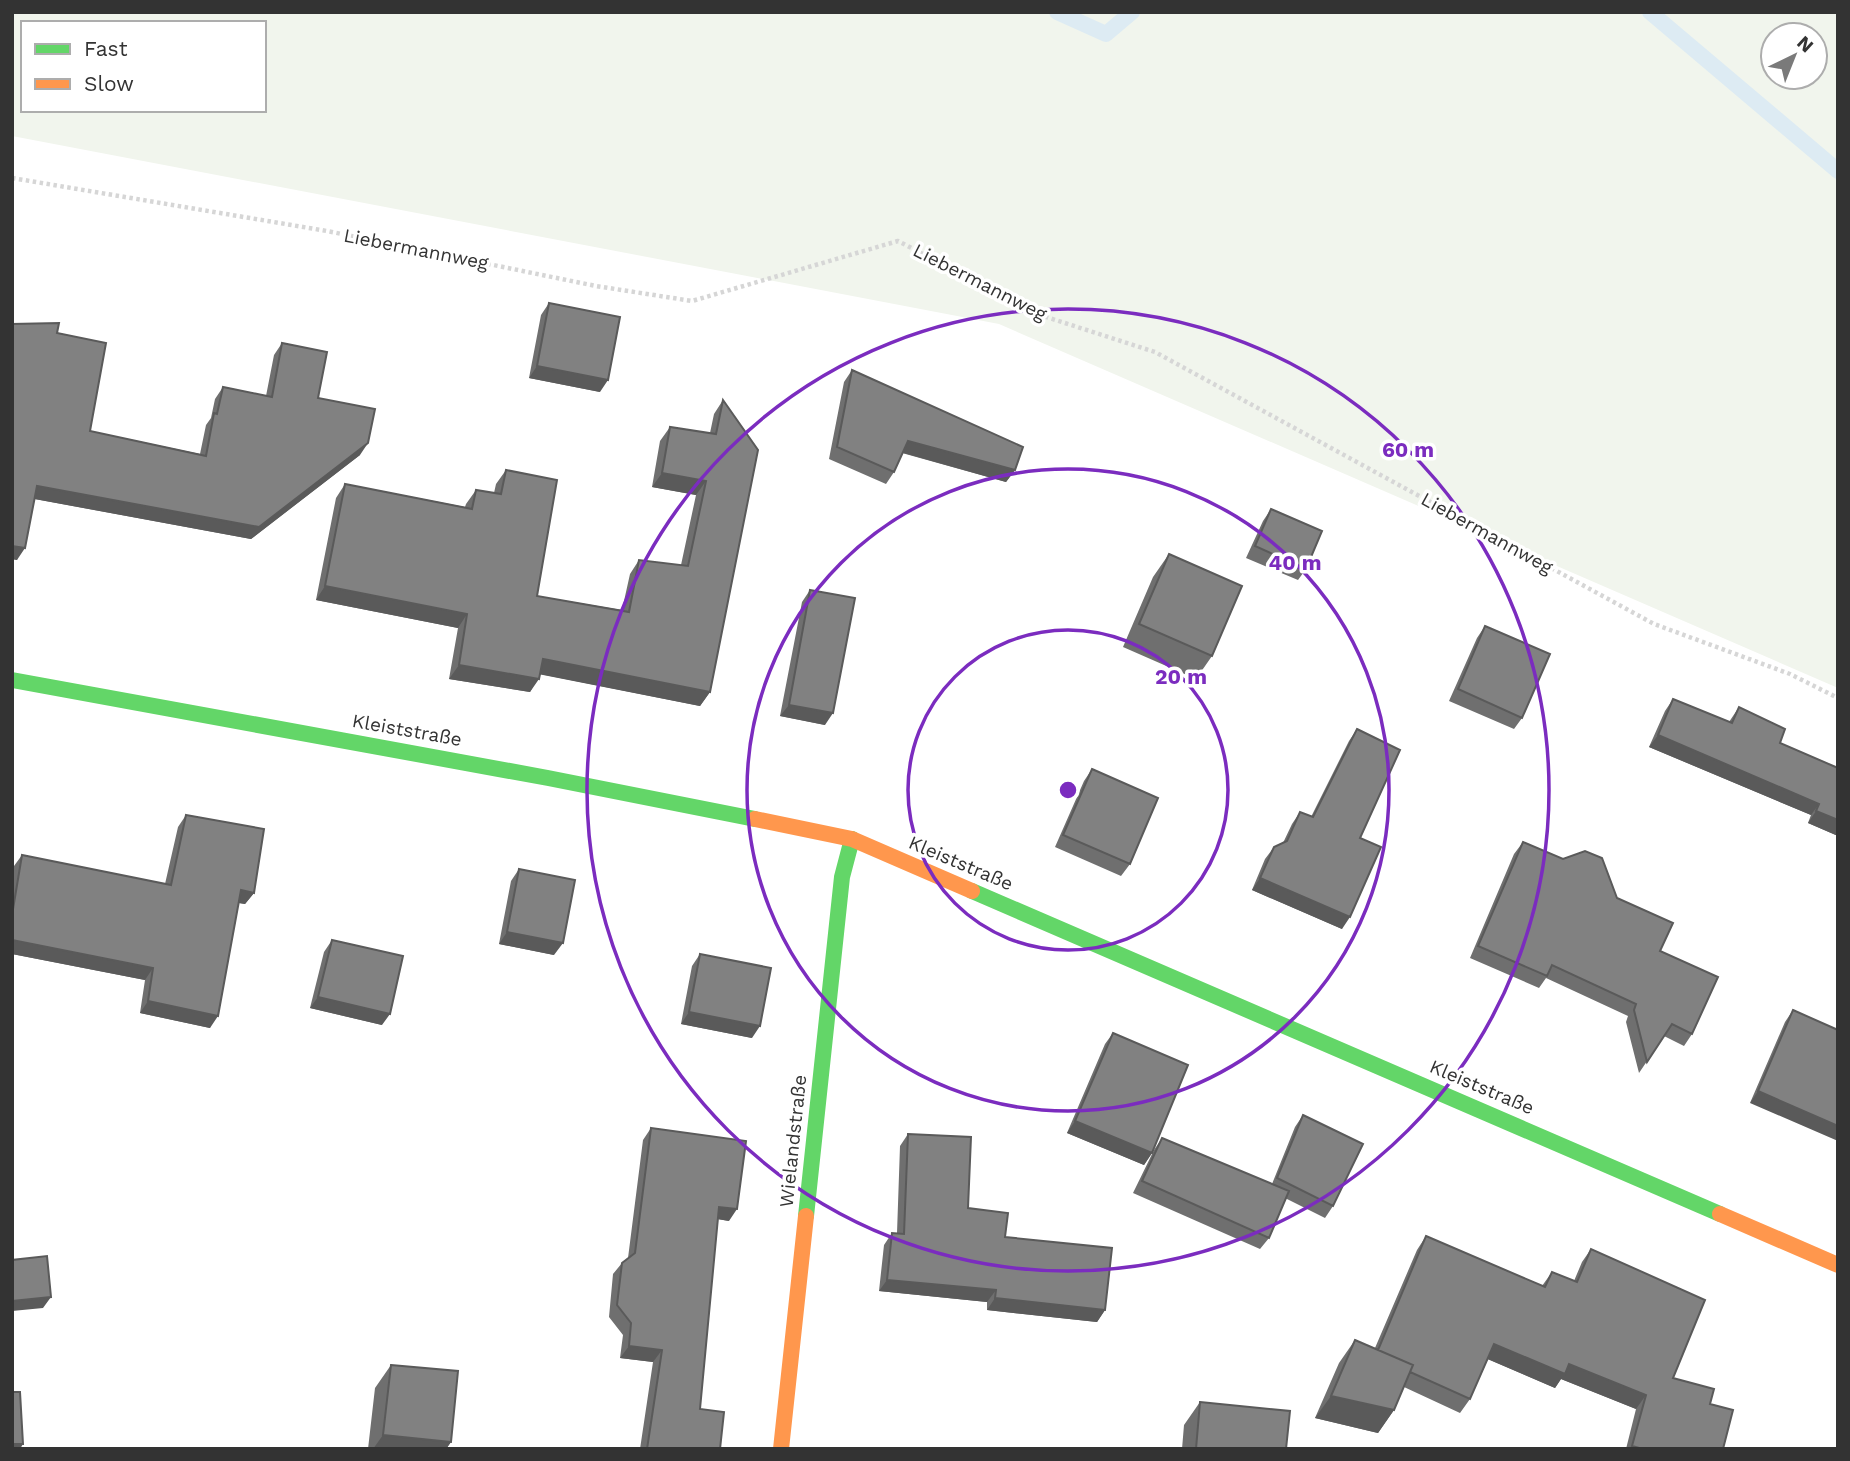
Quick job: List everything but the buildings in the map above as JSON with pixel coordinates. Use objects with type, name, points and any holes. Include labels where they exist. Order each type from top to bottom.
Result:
[{"type":"street","name":"Kleiststraße","points":[[12,680],[548,778],[852,839],[1838,1265]]},
{"type":"street","name":"Wielandstraße","points":[[781,1449],[841,889],[852,839]]},
{"type":"path","name":"Liebermannweg","points":[[12,178],[327,231],[596,286],[692,300],[898,241],[1040,315],[1155,352],[1654,624],[1790,674],[1838,698]]},
{"type":"shaded area","points":[[12,12],[1838,12],[1838,688],[999,324],[12,136]]},
{"type":"waterway","points":[[1057,12],[1106,34],[1132,12]]},
{"type":"waterway","points":[[1650,12],[1838,171]]},
{"type":"traffic: fast","points":[[12,680],[548,778],[755,819]]},
{"type":"traffic: fast","points":[[806,1216],[842,877],[852,839]]},
{"type":"traffic: fast","points":[[972,891],[1720,1214]]},
{"type":"traffic: slow","points":[[755,819],[852,839],[972,891]]},
{"type":"traffic: slow","points":[[1720,1214],[1838,1265]]},
{"type":"traffic: slow","points":[[781,1449],[806,1216]]}]
